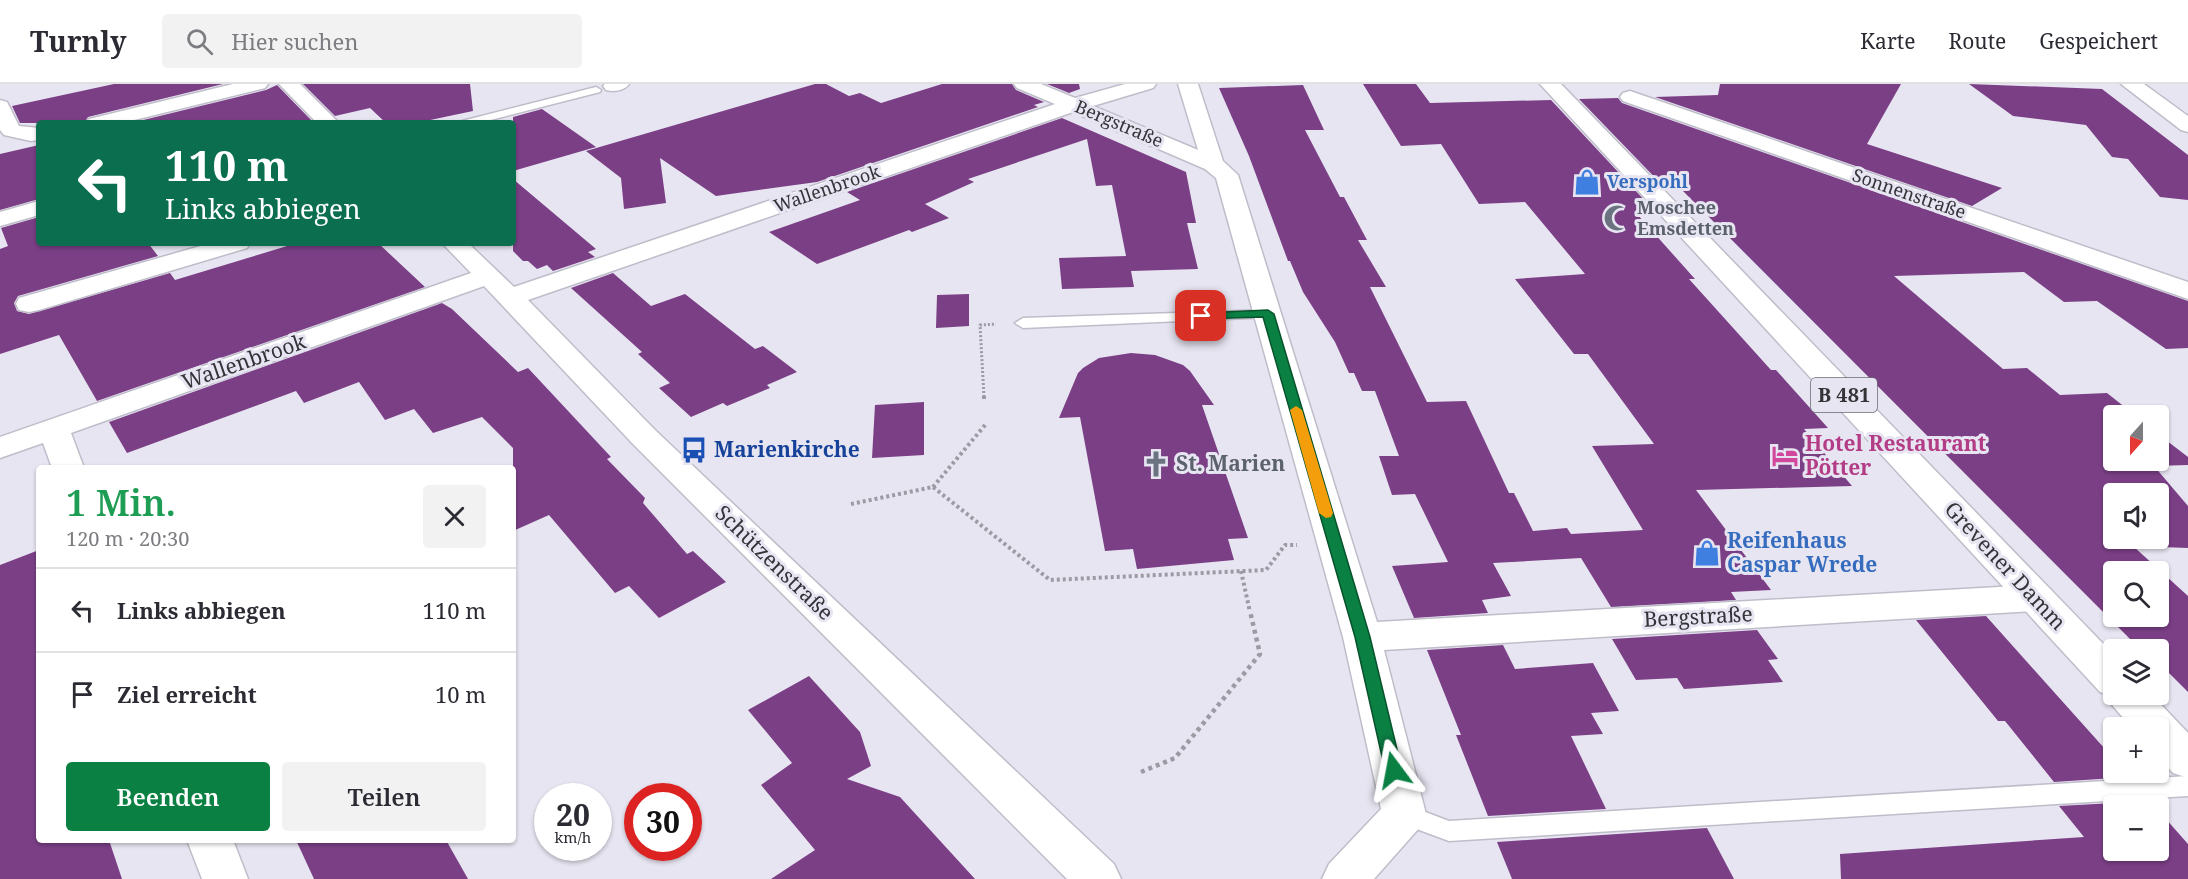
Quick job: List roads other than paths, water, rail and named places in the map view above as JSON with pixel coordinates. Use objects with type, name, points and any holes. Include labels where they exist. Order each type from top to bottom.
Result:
[{"type":"street","points":[[108,120],[258,84]]},
{"type":"street","points":[[289,84],[326,120]]},
{"type":"street","name":"Bergstraße","points":[[1024,84],[1213,164],[1227,175],[1362,637],[1404,814]]},
{"type":"street","name":"Wallenbrook","points":[[510,297],[1073,105],[1146,84]]},
{"type":"street","name":"Bergstraße","points":[[1188,84],[1213,164]]},
{"type":"street","name":"Grevener Damm","points":[[1550,84],[2103,670]]},
{"type":"street","points":[[2131,84],[2188,126]]},
{"type":"street","name":"Sonnenstraße","points":[[1630,98],[2188,291]]},
{"type":"street","points":[[0,106],[11,131],[36,134]]},
{"type":"street","points":[[0,219],[36,209]]},
{"type":"street","points":[[29,304],[227,246]]},
{"type":"street","name":"Schützenstraße","points":[[457,246],[510,297],[644,437],[1098,879]]},
{"type":"street","name":"Wallenbrook","points":[[0,448],[488,276]]},
{"type":"street","points":[[54,429],[67,465]]},
{"type":"street","name":"Bergstraße","points":[[1362,637],[2034,598]]},
{"type":"street","points":[[2136,705],[2148,717]]},
{"type":"street","points":[[2169,740],[2188,761]]},
{"type":"street","points":[[1345,879],[1404,814]]},
{"type":"street","points":[[211,843],[225,879]]},
{"type":"lane","points":[[478,120],[609,87]]},
{"type":"lane","points":[[1023,323],[1268,314]]},
{"type":"lane","points":[[1404,814],[1449,831],[2188,786]]},
{"type":"place","name":"Verspohl","points":[[1587,182]]},
{"type":"place","name":"Moschee Emsdetten","points":[[1617,218]]},
{"type":"place","name":"Marienkirche","points":[[694,450]]},
{"type":"place","name":"Hotel Restaurant Pötter","points":[[1785,456]]},
{"type":"place","name":"St. Marien","points":[[1156,464]]},
{"type":"place","name":"Reifenhaus Caspar Wrede","points":[[1707,553]]}]
